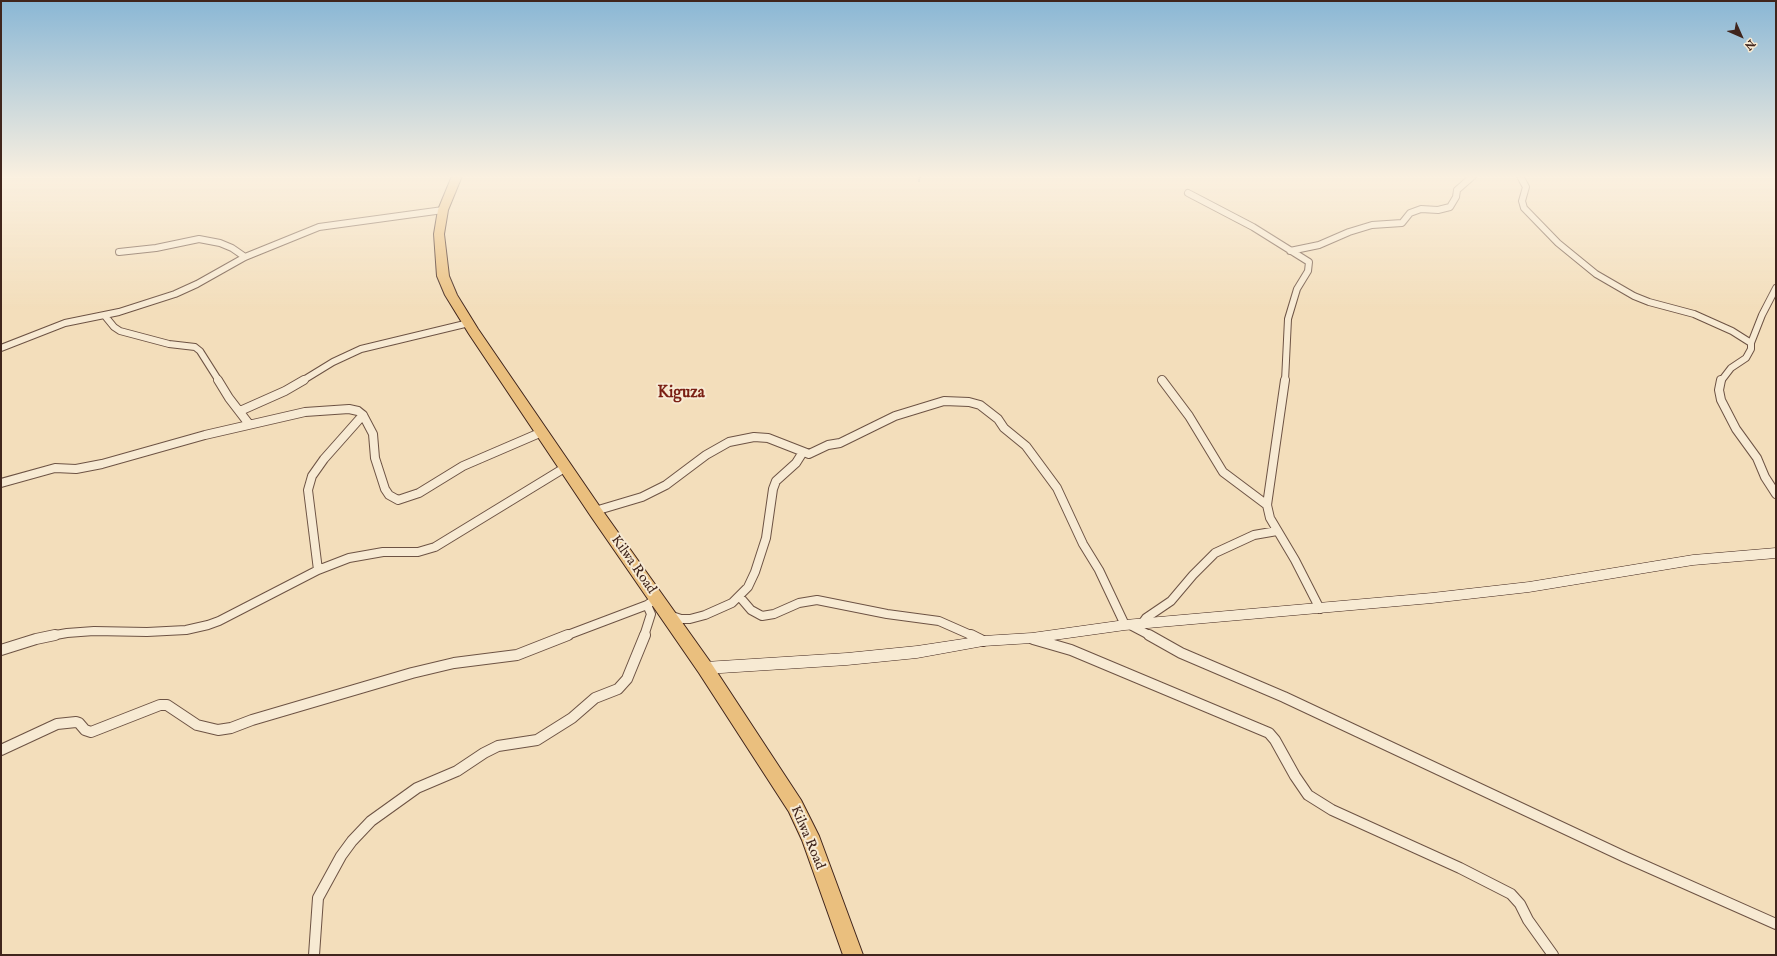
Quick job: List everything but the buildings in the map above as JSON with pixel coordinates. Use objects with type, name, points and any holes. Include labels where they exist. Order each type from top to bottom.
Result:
[{"type":"highway","name":"Kilwa Road","points":[[441,221],[439,234],[443,276],[458,308],[566,467],[652,602],[669,615],[795,806],[810,836],[853,955]]},
{"type":"street","points":[[1,348],[65,323],[79,319],[104,316],[187,289],[245,258],[319,227],[366,221]]},
{"type":"street","points":[[1241,221],[1309,262],[1310,266],[1305,278],[1297,289],[1288,319],[1285,384],[1267,505],[1270,518],[1295,560],[1320,609]]},
{"type":"street","points":[[1290,251],[1319,245],[1349,232],[1372,225],[1402,223],[1404,221]]},
{"type":"street","points":[[1536,221],[1558,243],[1596,274],[1634,296],[1649,302],[1694,314],[1732,331],[1751,343]]},
{"type":"street","points":[[119,252],[156,248],[199,238],[209,239],[226,245],[245,258]]},
{"type":"street","points":[[1776,288],[1762,315],[1751,343],[1751,349],[1746,358],[1731,368],[1721,379],[1719,390],[1721,400],[1736,430],[1757,458],[1765,477],[1776,494]]},
{"type":"street","points":[[104,316],[120,331],[169,344],[194,347],[200,351],[229,398],[249,424]]},
{"type":"street","points":[[240,411],[285,391],[333,362],[361,349],[390,341],[469,324]]},
{"type":"street","points":[[1162,380],[1189,416],[1223,472],[1267,505]]},
{"type":"street","points":[[595,511],[642,497],[666,485],[706,455],[729,442],[754,437],[768,438],[810,454],[828,445],[840,443],[895,416],[944,401],[969,402],[980,406],[998,419],[1004,428],[1026,446],[1057,488],[1080,540],[1133,625],[1181,653],[1284,697],[1625,857],[1776,924]]},
{"type":"street","points":[[1,482],[55,468],[76,469],[102,464],[199,436],[305,412],[349,409],[363,414],[373,434],[375,458],[385,488],[389,495],[398,500],[419,493],[463,466],[542,432]]},
{"type":"street","points":[[318,570],[308,490],[312,476],[324,459],[363,414]]},
{"type":"street","points":[[669,615],[681,619],[690,619],[705,615],[732,603],[748,587],[755,572],[766,538],[773,489],[776,481],[796,463],[803,452]]},
{"type":"street","points":[[1,650],[36,639],[67,633],[94,630],[148,632],[186,630],[208,625],[318,570],[364,554],[418,552],[435,547],[566,467]]},
{"type":"street","points":[[1133,625],[1171,601],[1192,575],[1215,553],[1234,543],[1254,536],[1277,531]]},
{"type":"street","points":[[705,668],[847,659],[917,652],[983,641],[1032,638],[1133,625],[1320,609],[1529,587],[1693,560],[1776,553]]},
{"type":"street","points":[[739,596],[751,610],[762,616],[774,614],[799,603],[816,600],[939,621],[983,641]]},
{"type":"street","points":[[1,750],[57,724],[76,722],[79,723],[85,730],[91,732],[160,705],[167,705],[197,725],[218,730],[230,728],[349,691],[454,663],[517,655],[652,602],[649,625],[627,679],[618,689],[595,698],[562,726],[537,740],[498,746],[484,753],[457,771],[417,788],[371,821],[361,831],[340,856],[318,898],[314,955]]},
{"type":"street","points":[[1032,638],[1071,650],[1269,733],[1276,740],[1295,776],[1308,795],[1332,810],[1460,868],[1511,894],[1520,904],[1528,920],[1553,955]]},
{"type":"district","name":"Kiguza","points":[[681,394]]}]
